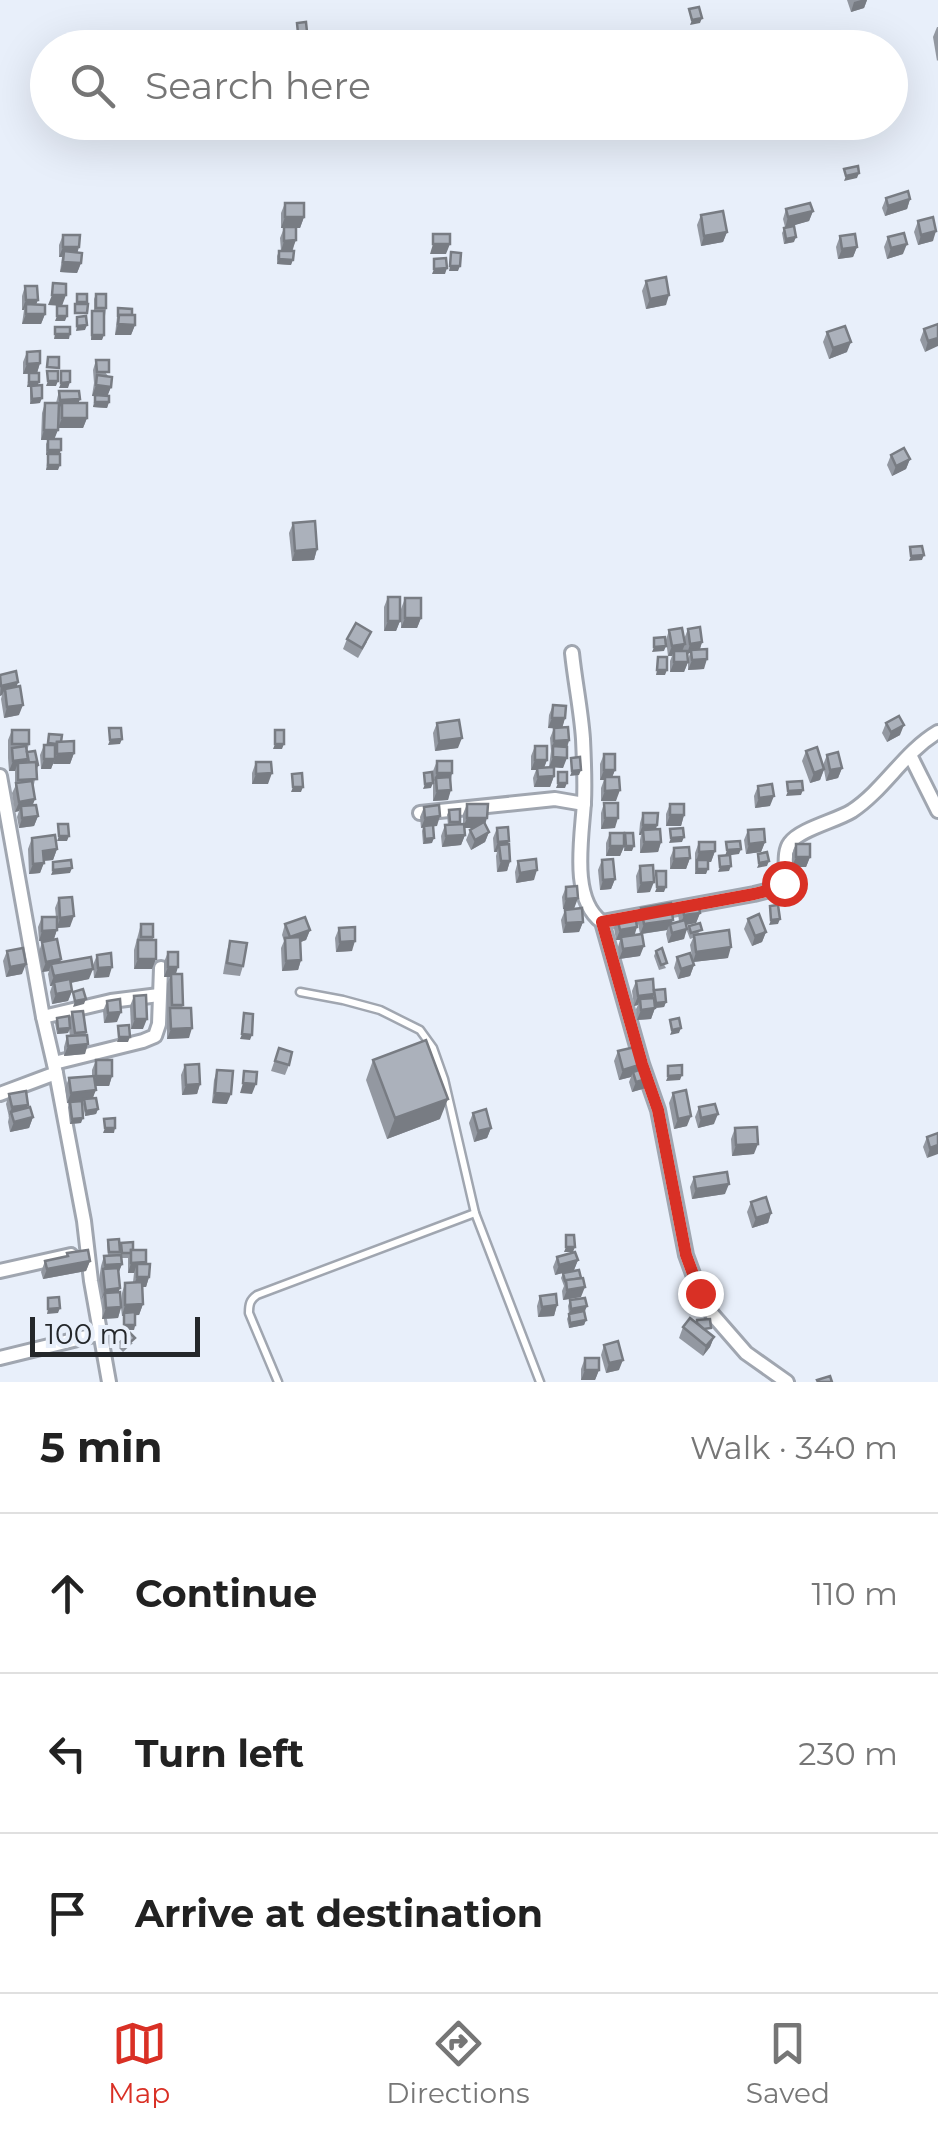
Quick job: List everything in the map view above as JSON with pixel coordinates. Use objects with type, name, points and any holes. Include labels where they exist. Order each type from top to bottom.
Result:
[{"type":"street","points":[[572,653],[583,740],[580,843],[584,889],[591,913],[602,922],[658,1110],[686,1255],[712,1314],[746,1353],[786,1382]]},
{"type":"street","points":[[602,922],[778,888],[785,881],[786,853],[791,842],[868,799],[910,754],[938,732]]},
{"type":"street","points":[[910,754],[938,811]]},
{"type":"street","points":[[0,776],[109,1382]]},
{"type":"street","points":[[420,813],[555,800],[584,804]]},
{"type":"street","points":[[0,1094],[55,1068],[155,1036],[159,1024],[160,968]]},
{"type":"street","points":[[43,1017],[111,1001],[160,996]]},
{"type":"street","points":[[0,1271],[88,1250]]},
{"type":"street","points":[[0,1358],[102,1334]]},
{"type":"lane","points":[[300,992],[380,1010],[420,1030],[433,1048],[444,1079],[475,1213],[540,1382]]},
{"type":"lane","points":[[278,1382],[249,1313],[249,1302],[257,1294],[475,1213]]},
{"type":"building","points":[[699,7],[702,18],[692,20],[689,9]]},
{"type":"building","points":[[306,22],[307,30],[298,30],[297,23]]},
{"type":"building","points":[[858,166],[859,173],[846,176],[844,169]]},
{"type":"building","points":[[908,191],[910,199],[888,206],[886,198]]},
{"type":"building","points":[[285,203],[304,203],[304,217],[285,217]]},
{"type":"building","points":[[810,203],[813,211],[788,217],[786,209]]},
{"type":"building","points":[[723,211],[727,232],[704,236],[701,215]]},
{"type":"building","points":[[933,217],[936,231],[921,235],[918,221]]},
{"type":"building","points":[[794,226],[796,237],[786,239],[784,228]]},
{"type":"building","points":[[284,227],[296,227],[296,240],[284,241]]},
{"type":"building","points":[[904,233],[907,244],[891,248],[888,237]]},
{"type":"building","points":[[433,234],[450,234],[450,244],[433,244]]},
{"type":"building","points":[[855,234],[857,247],[842,249],[840,236]]},
{"type":"building","points":[[63,235],[80,235],[79,247],[63,247]]},
{"type":"building","points":[[64,251],[82,253],[81,263],[63,262]]},
{"type":"building","points":[[279,251],[294,251],[293,260],[279,259]]},
{"type":"building","points":[[451,252],[461,253],[460,266],[450,266]]},
{"type":"building","points":[[446,258],[447,268],[434,269],[434,259]]},
{"type":"building","points":[[666,277],[669,295],[650,299],[646,281]]},
{"type":"building","points":[[53,283],[66,284],[66,295],[52,295]]},
{"type":"building","points":[[25,286],[37,286],[38,300],[26,300]]},
{"type":"building","points":[[77,294],[87,294],[87,302],[77,302]]},
{"type":"building","points":[[96,294],[106,294],[106,308],[96,308]]},
{"type":"building","points":[[26,304],[45,305],[45,314],[26,314]]},
{"type":"building","points":[[75,304],[88,304],[87,313],[75,313]]},
{"type":"building","points":[[57,306],[67,306],[67,316],[57,316]]},
{"type":"building","points":[[118,308],[132,309],[132,315],[118,317]]},
{"type":"building","points":[[92,311],[104,311],[104,335],[92,335]]},
{"type":"building","points":[[119,315],[135,315],[135,325],[118,324]]},
{"type":"building","points":[[86,316],[87,325],[77,326],[77,317]]},
{"type":"building","points":[[938,324],[938,338],[928,341],[924,329]]},
{"type":"building","points":[[845,326],[851,342],[833,348],[827,332]]},
{"type":"building","points":[[55,327],[70,327],[70,334],[55,334]]},
{"type":"building","points":[[40,351],[40,363],[27,364],[27,352]]},
{"type":"building","points":[[48,357],[59,357],[59,368],[47,367]]},
{"type":"building","points":[[96,360],[109,360],[109,372],[97,372]]},
{"type":"building","points":[[47,371],[58,371],[58,381],[48,381]]},
{"type":"building","points":[[61,371],[70,371],[70,382],[61,383]]},
{"type":"building","points":[[29,373],[39,373],[39,382],[29,382]]},
{"type":"building","points":[[97,375],[112,377],[111,387],[96,385]]},
{"type":"building","points":[[42,385],[42,398],[32,399],[31,386]]},
{"type":"building","points":[[59,391],[79,391],[80,399],[60,400]]},
{"type":"building","points":[[95,395],[109,396],[109,402],[95,402]]},
{"type":"building","points":[[45,403],[59,403],[58,430],[44,430]]},
{"type":"building","points":[[62,403],[87,403],[87,418],[62,418]]},
{"type":"building","points":[[48,439],[61,439],[61,450],[48,450]]},
{"type":"building","points":[[904,448],[910,459],[896,466],[891,455]]},
{"type":"building","points":[[48,454],[60,454],[60,465],[48,465]]},
{"type":"building","points":[[315,521],[317,549],[295,551],[293,523]]},
{"type":"building","points":[[922,546],[924,555],[911,556],[910,547]]},
{"type":"building","points":[[388,597],[400,597],[400,621],[388,621]]},
{"type":"building","points":[[405,598],[421,598],[421,618],[405,618]]},
{"type":"building","points":[[356,623],[371,632],[362,648],[347,639]]},
{"type":"building","points":[[700,627],[702,642],[690,644],[688,629]]},
{"type":"building","points":[[682,628],[685,644],[672,646],[669,630]]},
{"type":"building","points":[[665,637],[666,646],[654,647],[654,638]]},
{"type":"building","points":[[707,649],[707,659],[692,660],[691,650]]},
{"type":"building","points":[[674,651],[687,651],[688,662],[674,662]]},
{"type":"building","points":[[658,657],[667,657],[667,670],[657,670]]},
{"type":"building","points":[[16,671],[18,682],[1,686],[0,675]]},
{"type":"building","points":[[20,686],[23,705],[7,707],[5,689]]},
{"type":"building","points":[[553,705],[566,706],[565,718],[552,718]]},
{"type":"building","points":[[899,716],[904,725],[891,732],[886,723]]},
{"type":"building","points":[[459,720],[462,738],[439,741],[437,723]]},
{"type":"building","points":[[568,727],[569,740],[554,741],[554,728]]},
{"type":"building","points":[[109,728],[121,728],[122,739],[110,740]]},
{"type":"building","points":[[12,730],[29,730],[29,744],[12,744]]},
{"type":"building","points":[[275,730],[284,730],[284,744],[275,744]]},
{"type":"building","points":[[49,734],[62,735],[61,742],[48,743]]},
{"type":"building","points":[[74,741],[74,753],[57,754],[57,742]]},
{"type":"building","points":[[44,745],[55,745],[55,759],[44,759]]},
{"type":"building","points":[[26,746],[28,759],[13,761],[12,748]]},
{"type":"building","points":[[535,746],[547,746],[547,760],[535,760]]},
{"type":"building","points":[[553,746],[567,747],[567,758],[553,757]]},
{"type":"building","points":[[817,747],[824,769],[814,773],[806,751]]},
{"type":"building","points":[[35,751],[38,765],[36,766],[36,762],[29,763],[27,752]]},
{"type":"building","points":[[838,752],[842,768],[830,770],[827,755]]},
{"type":"building","points":[[604,754],[615,754],[615,770],[604,770]]},
{"type":"building","points":[[580,757],[581,770],[572,771],[571,758]]},
{"type":"building","points":[[437,761],[452,761],[452,773],[437,773]]},
{"type":"building","points":[[36,762],[37,779],[18,780],[18,763]]},
{"type":"building","points":[[256,762],[271,762],[272,773],[256,774]]},
{"type":"building","points":[[554,767],[554,776],[538,777],[537,768]]},
{"type":"building","points":[[432,772],[433,783],[425,784],[424,773]]},
{"type":"building","points":[[558,772],[567,772],[567,783],[558,783]]},
{"type":"building","points":[[302,773],[303,787],[293,787],[292,774]]},
{"type":"building","points":[[450,777],[451,790],[437,791],[436,778]]},
{"type":"building","points":[[605,777],[619,777],[620,790],[605,791]]},
{"type":"building","points":[[32,781],[35,799],[19,802],[16,783]]},
{"type":"building","points":[[802,781],[803,790],[788,791],[787,782]]},
{"type":"building","points":[[772,784],[774,796],[759,798],[758,786]]},
{"type":"building","points":[[604,803],[618,803],[618,818],[605,818]]},
{"type":"building","points":[[467,804],[488,804],[487,818],[467,818]]},
{"type":"building","points":[[670,804],[684,804],[684,815],[670,815]]},
{"type":"building","points":[[36,805],[38,816],[22,818],[21,806]]},
{"type":"building","points":[[439,805],[440,816],[425,818],[424,807]]},
{"type":"building","points":[[460,809],[460,822],[450,822],[449,810]]},
{"type":"building","points":[[643,813],[658,813],[657,825],[643,825]]},
{"type":"building","points":[[484,822],[489,832],[475,840],[470,830]]},
{"type":"building","points":[[58,824],[68,824],[69,836],[59,836]]},
{"type":"building","points":[[464,824],[465,835],[446,836],[445,825]]},
{"type":"building","points":[[433,825],[434,838],[425,839],[424,826]]},
{"type":"building","points":[[508,827],[509,841],[498,842],[497,828]]},
{"type":"building","points":[[683,828],[684,837],[671,838],[670,829]]},
{"type":"building","points":[[660,829],[661,842],[644,842],[643,830]]},
{"type":"building","points":[[764,829],[765,842],[749,844],[748,830]]},
{"type":"building","points":[[610,833],[624,833],[624,846],[610,846]]},
{"type":"building","points":[[625,833],[633,833],[634,846],[626,846]]},
{"type":"building","points":[[55,835],[57,849],[43,851],[44,863],[33,864],[32,838]]},
{"type":"building","points":[[740,841],[741,849],[727,850],[726,842]]},
{"type":"building","points":[[699,842],[715,842],[715,851],[699,852]]},
{"type":"building","points":[[509,844],[510,861],[501,861],[499,845]]},
{"type":"building","points":[[796,844],[810,844],[810,857],[796,857]]},
{"type":"building","points":[[689,847],[690,858],[674,859],[674,848]]},
{"type":"building","points":[[767,852],[769,861],[759,863],[758,854]]},
{"type":"building","points":[[730,855],[731,866],[720,867],[719,856]]},
{"type":"building","points":[[536,859],[537,870],[520,873],[518,861]]},
{"type":"building","points":[[613,859],[615,879],[603,880],[602,860]]},
{"type":"building","points":[[71,860],[72,868],[53,870],[53,862]]},
{"type":"building","points":[[697,860],[708,860],[708,869],[697,869]]},
{"type":"building","points":[[653,865],[654,882],[641,883],[640,866]]},
{"type":"building","points":[[656,871],[666,871],[666,887],[657,887]]},
{"type":"building","points":[[577,886],[578,898],[566,899],[566,887]]},
{"type":"building","points":[[72,897],[74,916],[60,918],[59,898]]},
{"type":"building","points":[[698,901],[700,913],[684,915],[682,904]]},
{"type":"building","points":[[671,903],[673,920],[644,924],[641,908]]},
{"type":"building","points":[[778,905],[780,919],[771,920],[770,906]]},
{"type":"building","points":[[582,908],[583,922],[566,923],[565,910]]},
{"type":"building","points":[[635,914],[637,927],[620,930],[617,917]]},
{"type":"building","points":[[759,914],[766,932],[755,936],[748,919]]},
{"type":"building","points":[[42,917],[57,917],[57,930],[42,931]]},
{"type":"building","points":[[305,917],[310,930],[290,937],[285,924]]},
{"type":"building","points":[[685,920],[687,929],[672,933],[670,924]]},
{"type":"building","points":[[700,923],[702,930],[691,933],[689,926]]},
{"type":"building","points":[[141,924],[153,924],[153,937],[141,937]]},
{"type":"building","points":[[355,927],[355,941],[340,942],[339,928]]},
{"type":"building","points":[[729,930],[731,947],[696,952],[694,935]]},
{"type":"building","points":[[642,934],[644,946],[623,949],[621,937]]},
{"type":"building","points":[[300,937],[301,960],[286,961],[285,938]]},
{"type":"building","points":[[57,939],[61,959],[46,962],[42,942]]},
{"type":"building","points":[[138,940],[156,940],[156,959],[138,959]]},
{"type":"building","points":[[230,941],[247,943],[243,966],[227,963]]},
{"type":"building","points":[[23,948],[26,964],[10,967],[7,951]]},
{"type":"building","points":[[662,948],[667,963],[661,965],[656,951]]},
{"type":"building","points":[[168,952],[178,952],[178,967],[168,967]]},
{"type":"building","points":[[111,953],[112,967],[98,968],[97,955]]},
{"type":"building","points":[[690,953],[694,965],[681,969],[677,957]]},
{"type":"building","points":[[91,957],[93,969],[54,976],[51,964]]},
{"type":"building","points":[[171,974],[182,974],[183,1005],[172,1005]]},
{"type":"building","points":[[70,979],[72,991],[56,994],[54,982]]},
{"type":"building","points":[[653,979],[654,994],[638,996],[636,981]]},
{"type":"building","points":[[83,989],[86,999],[75,1001],[73,992]]},
{"type":"building","points":[[665,989],[666,1002],[656,1003],[654,990]]},
{"type":"building","points":[[146,995],[147,1019],[135,1019],[134,996]]},
{"type":"building","points":[[654,998],[655,1008],[641,1010],[640,999]]},
{"type":"building","points":[[120,999],[121,1012],[108,1013],[107,1001]]},
{"type":"building","points":[[170,1008],[191,1008],[192,1028],[171,1029]]},
{"type":"building","points":[[83,1011],[86,1032],[75,1033],[72,1012]]},
{"type":"building","points":[[244,1013],[253,1014],[252,1035],[242,1034]]},
{"type":"building","points":[[69,1016],[70,1028],[58,1029],[57,1018]]},
{"type":"building","points":[[679,1018],[681,1028],[672,1030],[670,1020]]},
{"type":"building","points":[[129,1025],[130,1037],[119,1037],[118,1026]]},
{"type":"building","points":[[87,1035],[88,1044],[68,1046],[67,1036]]},
{"type":"building","points":[[426,1040],[448,1099],[395,1118],[373,1060]]},
{"type":"building","points":[[635,1047],[639,1065],[623,1070],[618,1051]]},
{"type":"building","points":[[279,1048],[292,1052],[289,1065],[275,1061]]},
{"type":"building","points":[[96,1060],[112,1060],[112,1076],[96,1076]]},
{"type":"building","points":[[199,1064],[200,1084],[186,1085],[185,1065]]},
{"type":"building","points":[[682,1065],[682,1075],[668,1076],[668,1066]]},
{"type":"building","points":[[647,1067],[650,1078],[636,1082],[633,1072]]},
{"type":"building","points":[[217,1070],[233,1071],[231,1094],[215,1093]]},
{"type":"building","points":[[244,1071],[257,1072],[256,1084],[243,1083]]},
{"type":"building","points":[[94,1076],[96,1090],[71,1093],[69,1078]]},
{"type":"building","points":[[686,1090],[691,1116],[678,1119],[673,1093]]},
{"type":"building","points":[[26,1091],[28,1105],[12,1107],[9,1094]]},
{"type":"building","points":[[96,1098],[98,1109],[86,1111],[84,1099]]},
{"type":"building","points":[[82,1101],[83,1118],[72,1119],[70,1102]]},
{"type":"building","points":[[715,1104],[718,1114],[701,1118],[699,1107]]},
{"type":"building","points":[[30,1107],[33,1117],[14,1122],[11,1112]]},
{"type":"building","points":[[486,1109],[491,1128],[478,1131],[473,1113]]},
{"type":"building","points":[[115,1118],[115,1128],[105,1128],[104,1119]]},
{"type":"building","points":[[757,1127],[758,1144],[736,1145],[735,1128]]},
{"type":"building","points":[[938,1133],[938,1145],[930,1148],[927,1137]]},
{"type":"building","points":[[727,1172],[729,1184],[696,1189],[694,1177]]},
{"type":"building","points":[[766,1197],[771,1213],[756,1218],[751,1202]]},
{"type":"building","points":[[566,1235],[574,1235],[575,1247],[566,1247]]},
{"type":"building","points":[[119,1239],[120,1252],[109,1252],[108,1240]]},
{"type":"building","points":[[133,1242],[131,1253],[122,1253],[121,1243]]},
{"type":"building","points":[[88,1250],[90,1261],[47,1269],[45,1261]]},
{"type":"building","points":[[131,1250],[146,1250],[146,1262],[131,1263]]},
{"type":"building","points":[[575,1252],[578,1260],[559,1265],[557,1257]]},
{"type":"building","points":[[121,1255],[122,1264],[105,1265],[104,1256]]},
{"type":"building","points":[[137,1264],[150,1264],[149,1277],[137,1277]]},
{"type":"building","points":[[118,1268],[120,1288],[105,1290],[103,1269]]},
{"type":"building","points":[[579,1270],[581,1278],[565,1281],[563,1273]]},
{"type":"building","points":[[583,1278],[585,1287],[567,1290],[566,1280]]},
{"type":"building","points":[[142,1282],[143,1304],[125,1305],[125,1283]]},
{"type":"building","points":[[120,1292],[121,1307],[106,1308],[105,1293]]},
{"type":"building","points":[[556,1294],[557,1305],[542,1307],[540,1296]]},
{"type":"building","points":[[59,1297],[60,1308],[48,1309],[48,1298]]},
{"type":"building","points":[[585,1298],[587,1306],[571,1309],[570,1300]]},
{"type":"building","points":[[584,1311],[586,1320],[570,1323],[569,1314]]},
{"type":"building","points":[[135,1312],[135,1325],[124,1325],[124,1313]]},
{"type":"building","points":[[690,1318],[714,1337],[706,1346],[683,1327]]},
{"type":"building","points":[[710,1319],[711,1328],[704,1329],[697,1323],[697,1320]]},
{"type":"building","points":[[130,1333],[135,1338],[125,1347],[120,1342]]},
{"type":"building","points":[[618,1341],[623,1360],[609,1363],[604,1345]]},
{"type":"building","points":[[585,1358],[599,1358],[599,1370],[585,1370]]},
{"type":"route","points":[[700,1293],[686,1255],[658,1110],[602,922],[769,891],[784,883]]}]
